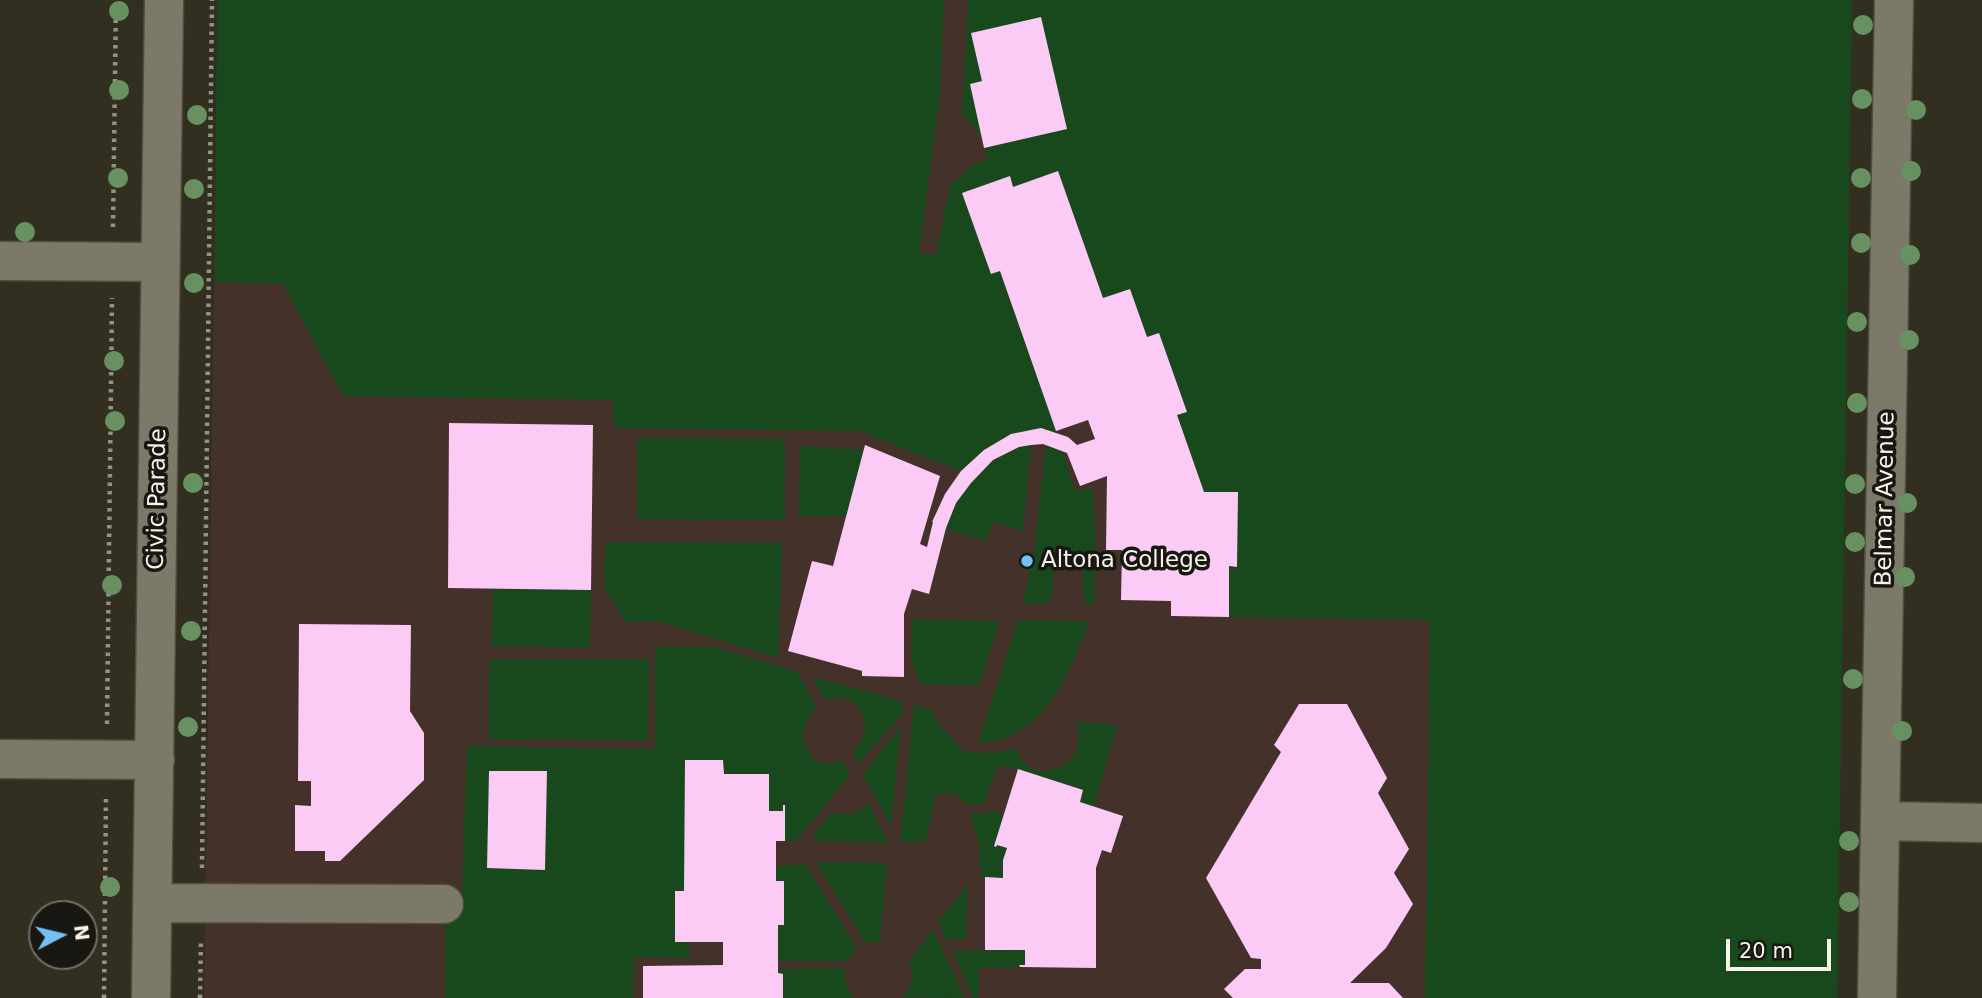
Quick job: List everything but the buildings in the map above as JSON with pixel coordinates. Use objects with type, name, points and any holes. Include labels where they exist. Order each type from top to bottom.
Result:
[{"type":"street","name":"Civic Parade","points":[[151,998],[164,0]]},
{"type":"street","name":"Belmar Avenue","points":[[1877,998],[1894,0]]},
{"type":"street","points":[[0,261],[160,262]]},
{"type":"street","points":[[0,760],[155,760]]},
{"type":"street","points":[[1881,821],[1982,823]]},
{"type":"street","points":[[153,903],[444,904]]},
{"type":"path","points":[[104,998],[116,0]]},
{"type":"path","points":[[200,998],[212,0]]},
{"type":"shaded area","name":"Altona College","points":[[218,0],[1852,0],[1837,998],[204,998]]},
{"type":"green space","points":[[217,0],[944,0],[940,94],[919,253],[936,255],[950,185],[973,166],[987,159],[982,136],[962,114],[968,0],[1852,0],[1837,998],[1425,998],[1430,620],[1229,617],[1229,566],[1236,567],[1238,493],[1204,492],[1177,415],[1187,411],[1159,333],[1147,337],[1130,289],[1103,298],[1058,171],[1013,187],[1010,177],[1000,271],[1056,431],[1011,434],[984,450],[961,471],[858,431],[614,428],[613,400],[343,396],[283,284],[215,282]]},
{"type":"green space","points":[[637,438],[785,439],[785,520],[637,519]]},
{"type":"green space","points":[[1031,445],[1023,531],[993,522],[986,541],[946,529],[956,503],[979,474],[1008,453]]},
{"type":"green space","points":[[1046,445],[1063,452],[1075,491],[1092,488],[1096,552],[1094,604],[1085,604],[1082,585],[1083,559],[1057,550],[1050,604],[1023,603],[1034,552]]},
{"type":"green space","points":[[800,446],[864,450],[846,516],[799,516]]},
{"type":"green space","points":[[605,542],[782,543],[778,658],[657,621],[626,622],[604,587]]},
{"type":"green space","points":[[493,589],[591,590],[590,648],[491,646]]},
{"type":"green space","points":[[913,619],[1000,621],[979,685],[922,684],[913,661]]},
{"type":"green space","points":[[1018,620],[1090,621],[1069,670],[1051,701],[1039,715],[1026,727],[1006,738],[978,744]]},
{"type":"green space","points":[[655,647],[715,647],[798,672],[816,707],[803,729],[804,744],[814,760],[826,764],[844,761],[850,774],[796,841],[785,841],[785,807],[783,811],[769,811],[769,774],[724,774],[723,760],[685,760],[684,891],[675,891],[676,942],[689,942],[689,958],[634,957],[633,998],[445,998],[445,898],[462,898],[467,746],[655,749]]},
{"type":"green space","points":[[489,659],[649,659],[648,740],[489,739]]},
{"type":"green space","points":[[813,677],[902,701],[903,713],[858,764],[852,752],[864,733],[863,715],[856,705],[845,698],[823,699]]},
{"type":"green space","points":[[914,705],[933,710],[936,721],[964,752],[996,753],[1015,748],[1027,765],[1040,771],[1062,767],[1068,763],[1078,744],[1077,722],[1117,725],[1094,807],[1080,802],[1083,789],[1018,769],[998,766],[983,805],[965,804],[960,796],[951,792],[935,796],[926,841],[900,842]]},
{"type":"green space","points":[[901,726],[891,827],[863,774]]},
{"type":"green space","points":[[868,803],[888,842],[815,841],[815,832],[832,812],[852,814]]},
{"type":"green space","points":[[996,812],[1003,816],[994,846],[1007,848],[1003,878],[981,877],[978,838],[969,814]]},
{"type":"green space","points":[[796,862],[804,863],[857,948],[847,961],[778,961],[778,925],[784,925],[784,881],[776,881],[776,866],[796,865]]},
{"type":"green space","points":[[816,862],[887,863],[880,941],[865,943]]},
{"type":"green space","points":[[968,884],[966,939],[946,939],[938,922]]},
{"type":"green space","points":[[933,929],[965,998],[904,997],[911,980],[909,962]]},
{"type":"green space","points":[[1025,950],[1025,965],[1020,967],[979,968],[978,998],[973,998],[952,951]]},
{"type":"green space","points":[[844,968],[847,988],[854,998],[783,998],[783,974],[778,973],[778,969]]},
{"type":"place","name":"Altona College","points":[[1027,561]]}]
